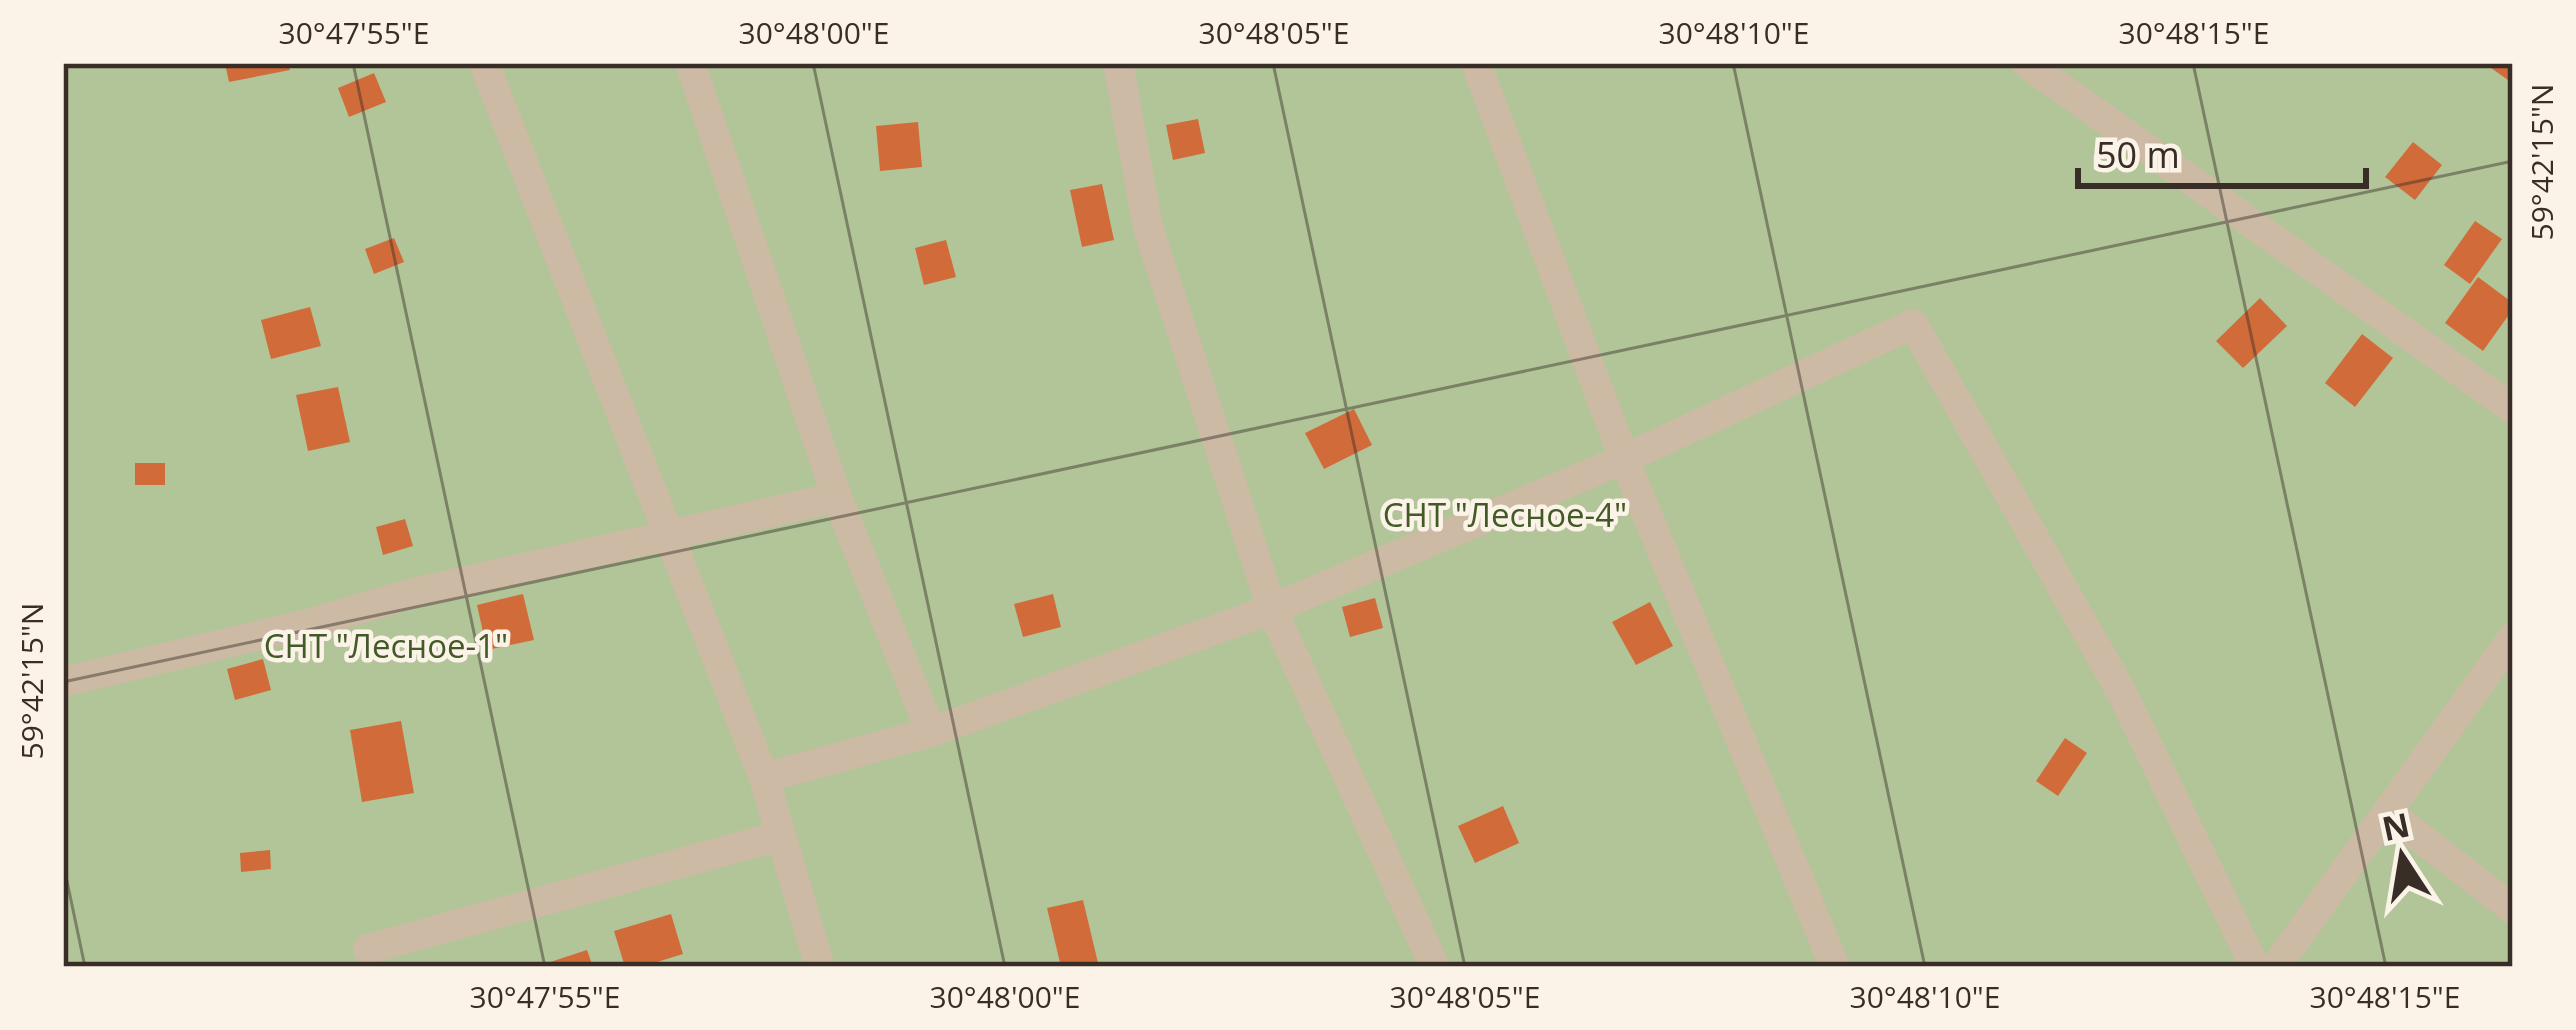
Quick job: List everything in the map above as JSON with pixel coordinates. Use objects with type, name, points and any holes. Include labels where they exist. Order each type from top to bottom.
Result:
[{"type":"street","points":[[484,63],[764,778],[820,967]]},
{"type":"street","points":[[690,63],[837,497],[931,732]]},
{"type":"street","points":[[1118,63],[1148,227],[1272,609],[1435,967]]},
{"type":"street","points":[[1476,63],[1624,459],[1835,967]]},
{"type":"street","points":[[2026,63],[2513,409]]},
{"type":"street","points":[[764,778],[931,732],[1272,609],[1624,459],[1913,324],[2121,691],[2255,967]]},
{"type":"street","points":[[63,682],[311,623],[414,592],[837,497]]},
{"type":"street","points":[[2276,967],[2513,637]]},
{"type":"street","points":[[2387,812],[2513,909]]},
{"type":"street","points":[[368,949],[779,836]]},
{"type":"green space","name":"СНТ \"Лесное-4\"","points":[[63,63],[2513,63],[2513,967],[66,967]]},
{"type":"building","points":[[225,63],[288,63],[290,70],[229,82]]},
{"type":"building","points":[[2484,63],[2513,63],[2513,73],[2508,80]]},
{"type":"building","points":[[374,73],[386,102],[349,117],[338,88]]},
{"type":"building","points":[[1198,119],[1205,153],[1173,160],[1166,125]]},
{"type":"building","points":[[918,122],[922,167],[880,171],[876,126]]},
{"type":"building","points":[[2413,142],[2442,165],[2415,200],[2385,177]]},
{"type":"building","points":[[1102,184],[1114,240],[1082,247],[1070,190]]},
{"type":"building","points":[[2475,221],[2502,239],[2470,284],[2444,265]]},
{"type":"building","points":[[394,238],[404,262],[374,274],[365,249]]},
{"type":"building","points":[[946,240],[956,277],[924,285],[915,248]]},
{"type":"building","points":[[2478,277],[2513,303],[2483,351],[2445,323]]},
{"type":"building","points":[[2260,298],[2287,326],[2243,368],[2216,341]]},
{"type":"building","points":[[310,307],[321,346],[271,359],[261,320]]},
{"type":"building","points":[[2362,334],[2393,358],[2355,407],[2325,383]]},
{"type":"building","points":[[338,387],[350,442],[308,451],[296,395]]},
{"type":"building","points":[[1354,409],[1372,445],[1324,469],[1305,433]]},
{"type":"building","points":[[135,463],[165,463],[165,485],[135,485]]},
{"type":"building","points":[[405,519],[413,546],[383,555],[376,527]]},
{"type":"building","points":[[523,594],[534,640],[487,650],[477,605]]},
{"type":"building","points":[[1053,594],[1061,627],[1023,637],[1014,604]]},
{"type":"building","points":[[1375,598],[1383,628],[1350,637],[1342,607]]},
{"type":"building","points":[[1650,602],[1673,646],[1636,665],[1612,622]]},
{"type":"building","points":[[263,659],[271,690],[235,700],[227,669]]},
{"type":"building","points":[[401,721],[414,793],[362,802],[350,730]]},
{"type":"building","points":[[2065,738],[2087,753],[2058,796],[2036,781]]},
{"type":"building","points":[[1503,806],[1519,843],[1475,863],[1458,826]]},
{"type":"building","points":[[270,850],[271,869],[241,872],[240,853]]},
{"type":"building","points":[[1083,900],[1099,967],[1061,967],[1047,908]]},
{"type":"building","points":[[671,914],[683,954],[625,967],[614,931]]},
{"type":"building","points":[[587,950],[593,967],[538,967],[538,966]]},
{"type":"park label","name":"СНТ \"Лесное-1\"","points":[[386,646]]}]
